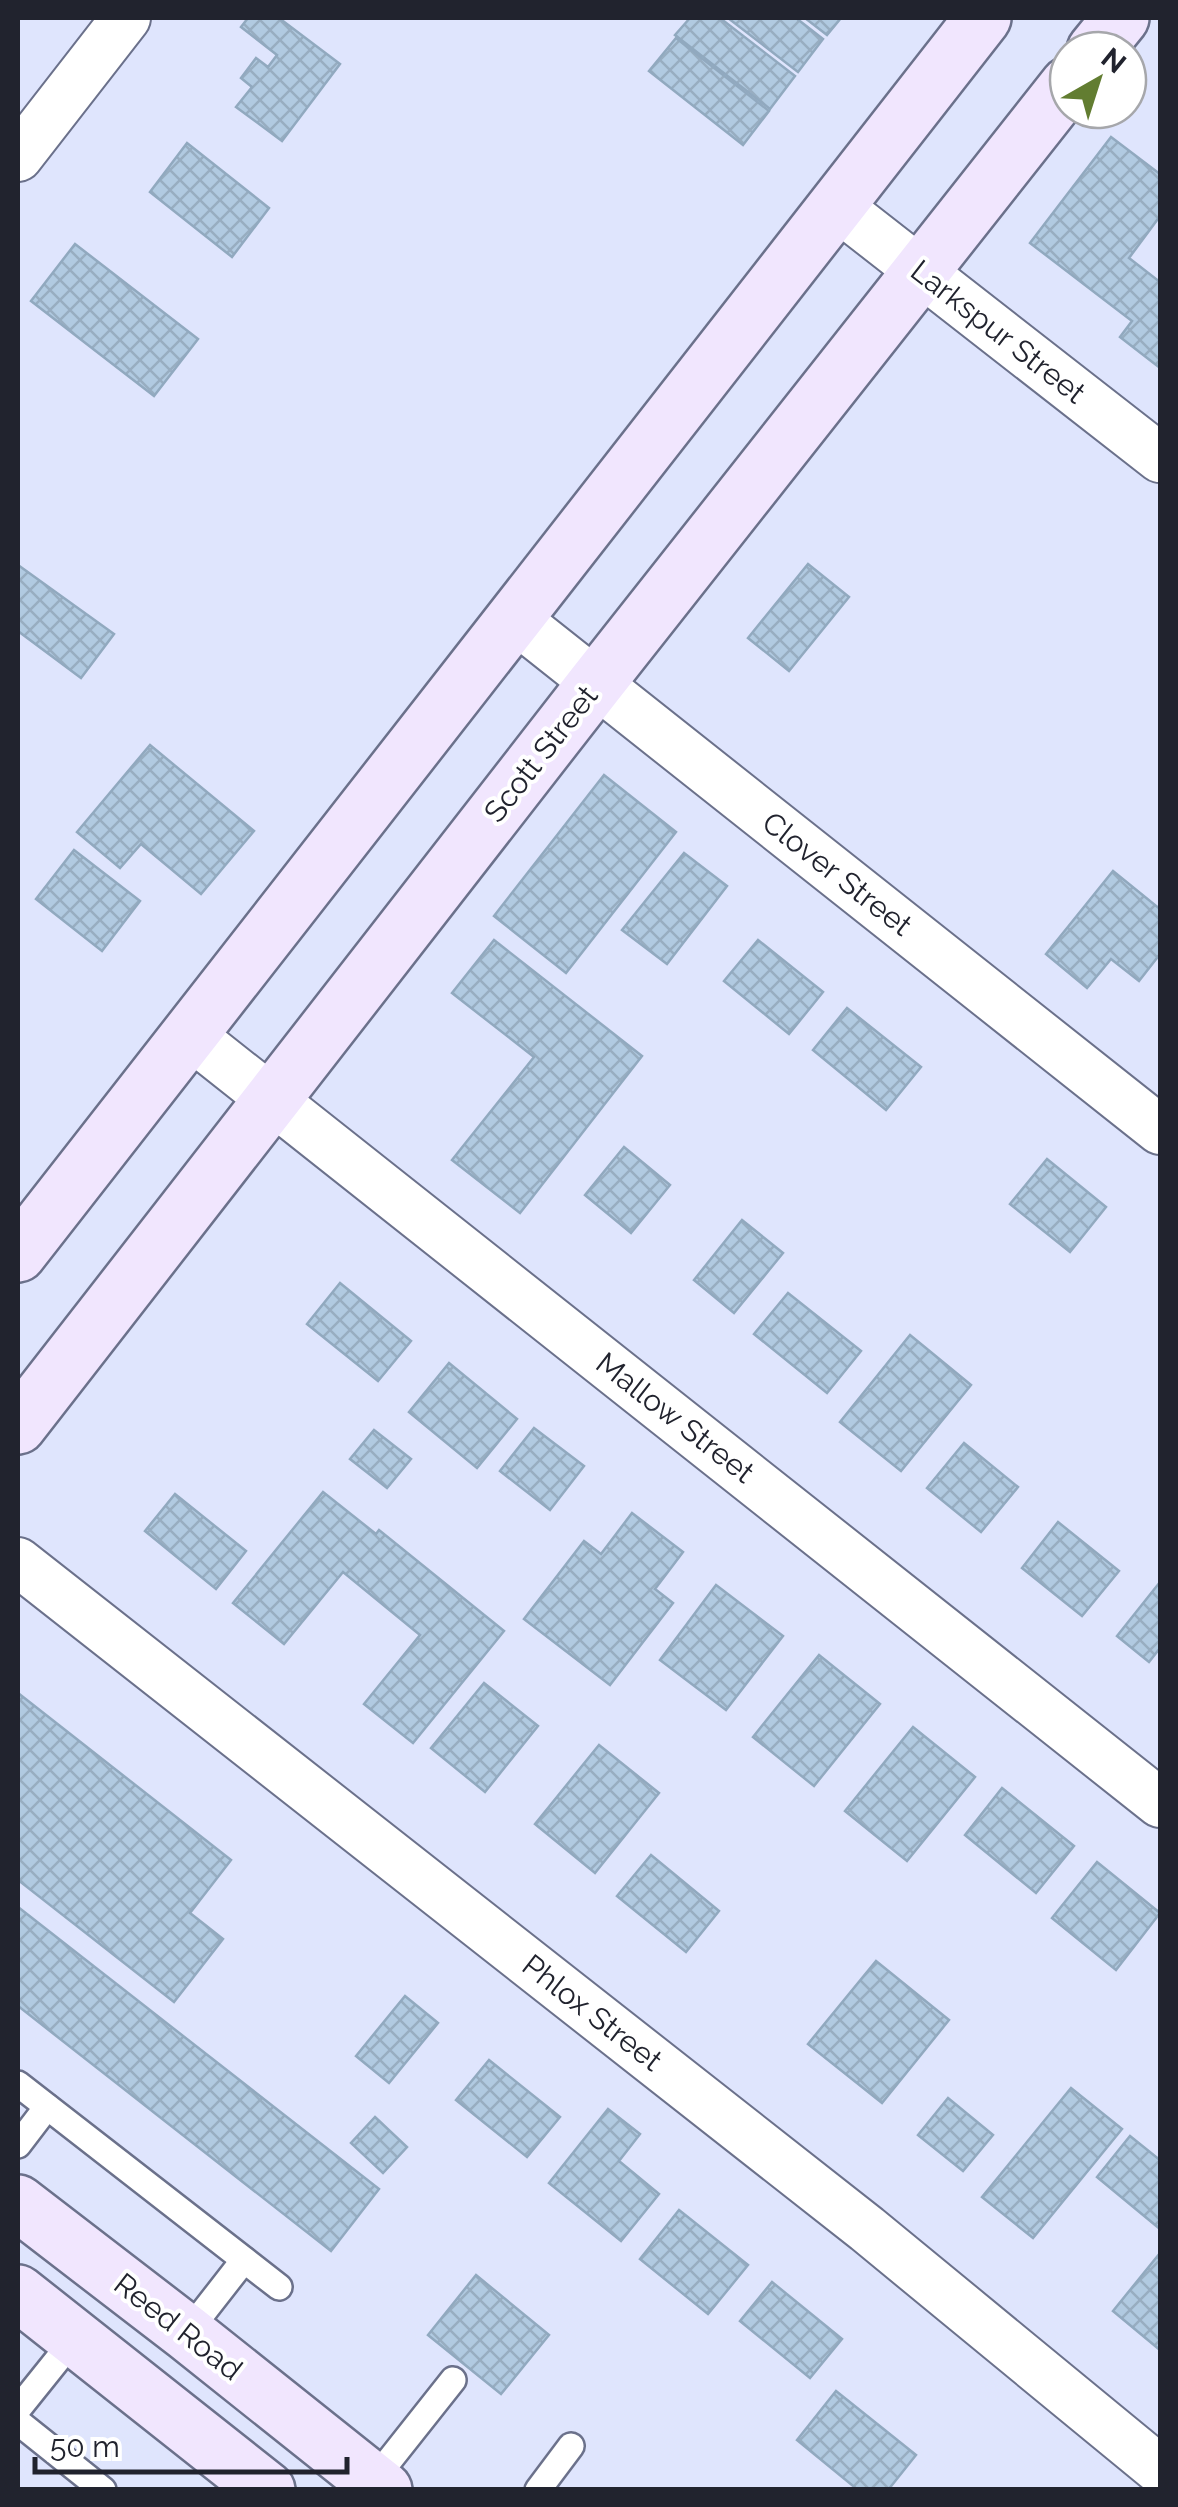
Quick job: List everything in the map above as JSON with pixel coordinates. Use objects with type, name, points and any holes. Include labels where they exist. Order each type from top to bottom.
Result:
[{"type":"main road","points":[[18,1254],[983,18]]},
{"type":"main road","name":"Scott Street","points":[[18,1426],[1048,110]]},
{"type":"main road","name":"Reed Road","points":[[18,2202],[378,2485]]},
{"type":"main road","points":[[75,2338],[122,2284]]},
{"type":"main road","points":[[18,2293],[266,2490]]},
{"type":"street","points":[[18,157],[126,18]]},
{"type":"street","name":"Larkspur Street","points":[[837,206],[1160,458]]},
{"type":"street","name":"Clover Street","points":[[514,618],[1160,1130]]},
{"type":"street","name":"Mallow Street","points":[[189,1034],[1160,1803]]},
{"type":"street","name":"Phlox Street","points":[[18,1562],[867,2229],[1160,2470]]},
{"type":"lane","points":[[18,2084],[279,2288]]},
{"type":"lane","points":[[18,2145],[47,2107]]},
{"type":"lane","points":[[188,2333],[244,2260]]},
{"type":"lane","points":[[18,2409],[75,2338]]},
{"type":"lane","points":[[378,2485],[453,2380]]},
{"type":"lane","points":[[18,2422],[103,2490]]},
{"type":"lane","points":[[538,2490],[571,2446]]},
{"type":"building","points":[[248,18],[279,18],[340,64],[282,141],[236,107],[252,87],[241,78],[256,58],[268,67],[277,55],[241,27]]},
{"type":"building","points":[[690,18],[720,18],[795,76],[770,109],[675,35]]},
{"type":"building","points":[[728,18],[796,18],[823,39],[798,72]]},
{"type":"building","points":[[805,18],[841,18],[827,35]]},
{"type":"building","points":[[676,38],[769,111],[743,145],[649,71]]},
{"type":"building","points":[[1111,137],[1160,174],[1160,216],[1129,258],[1160,282],[1160,368],[1120,337],[1132,321],[1030,243]]},
{"type":"building","points":[[187,143],[269,208],[232,257],[150,192]]},
{"type":"building","points":[[75,244],[198,339],[154,396],[31,301]]},
{"type":"building","points":[[808,564],[849,597],[789,671],[748,638]]},
{"type":"building","points":[[18,565],[114,634],[81,678],[18,631]]},
{"type":"building","points":[[150,745],[254,831],[201,894],[141,844],[120,868],[77,832]]},
{"type":"building","points":[[604,775],[676,832],[566,973],[494,916]]},
{"type":"building","points":[[74,850],[140,901],[102,951],[36,899]]},
{"type":"building","points":[[684,853],[727,886],[667,964],[622,930]]},
{"type":"building","points":[[1113,871],[1160,909],[1160,954],[1139,981],[1111,959],[1087,988],[1046,954]]},
{"type":"building","points":[[494,940],[642,1056],[520,1213],[452,1160],[534,1057],[452,993]]},
{"type":"building","points":[[758,940],[823,992],[789,1034],[724,981]]},
{"type":"building","points":[[847,1008],[921,1067],[886,1110],[813,1050]]},
{"type":"building","points":[[624,1147],[670,1185],[631,1233],[585,1195]]},
{"type":"building","points":[[1047,1159],[1106,1207],[1070,1252],[1010,1204]]},
{"type":"building","points":[[742,1220],[783,1253],[734,1313],[694,1280]]},
{"type":"building","points":[[340,1283],[411,1341],[378,1381],[307,1324]]},
{"type":"building","points":[[788,1293],[861,1351],[827,1393],[754,1334]]},
{"type":"building","points":[[910,1335],[971,1385],[901,1471],[840,1422]]},
{"type":"building","points":[[449,1363],[517,1419],[477,1468],[409,1412]]},
{"type":"building","points":[[534,1428],[584,1466],[550,1510],[500,1471]]},
{"type":"building","points":[[374,1430],[411,1459],[387,1488],[350,1459]]},
{"type":"building","points":[[964,1443],[1018,1487],[981,1532],[927,1488]]},
{"type":"building","points":[[323,1492],[376,1534],[379,1530],[504,1631],[413,1743],[364,1704],[420,1635],[343,1572],[284,1644],[233,1603]]},
{"type":"building","points":[[175,1494],[246,1551],[216,1589],[145,1531]]},
{"type":"building","points":[[632,1513],[683,1552],[655,1589],[673,1603],[610,1685],[524,1619],[584,1541],[601,1554]]},
{"type":"building","points":[[1058,1522],[1119,1571],[1082,1616],[1022,1568]]},
{"type":"building","points":[[1160,1582],[1160,1648],[1149,1662],[1117,1636]]},
{"type":"building","points":[[716,1585],[783,1636],[726,1710],[660,1660]]},
{"type":"building","points":[[819,1655],[880,1704],[814,1786],[753,1737]]},
{"type":"building","points":[[484,1683],[538,1726],[485,1792],[431,1748]]},
{"type":"building","points":[[18,1693],[231,1860],[190,1913],[223,1939],[174,2002],[18,1880]]},
{"type":"building","points":[[913,1727],[975,1777],[907,1861],[845,1811]]},
{"type":"building","points":[[599,1745],[659,1793],[595,1873],[535,1824]]},
{"type":"building","points":[[1002,1788],[1074,1846],[1036,1893],[965,1835]]},
{"type":"building","points":[[651,1855],[719,1911],[686,1952],[617,1896]]},
{"type":"building","points":[[1097,1862],[1160,1913],[1116,1970],[1052,1918]]},
{"type":"building","points":[[18,1907],[379,2189],[331,2251],[18,2006]]},
{"type":"building","points":[[876,1961],[949,2020],[882,2103],[808,2044]]},
{"type":"building","points":[[405,1996],[438,2023],[389,2083],[356,2056]]},
{"type":"building","points":[[489,2060],[560,2117],[527,2157],[456,2100]]},
{"type":"building","points":[[1071,2088],[1122,2129],[1033,2238],[982,2197]]},
{"type":"building","points":[[948,2098],[993,2135],[963,2171],[918,2135]]},
{"type":"building","points":[[608,2109],[640,2134],[619,2161],[659,2194],[621,2241],[549,2183]]},
{"type":"building","points":[[375,2117],[407,2147],[383,2173],[351,2143]]},
{"type":"building","points":[[1130,2136],[1160,2160],[1160,2229],[1097,2177]]},
{"type":"building","points":[[679,2210],[748,2265],[708,2314],[640,2259]]},
{"type":"building","points":[[1160,2253],[1160,2350],[1113,2311]]},
{"type":"building","points":[[476,2275],[549,2335],[501,2394],[428,2335]]},
{"type":"building","points":[[772,2282],[842,2339],[810,2378],[740,2321]]},
{"type":"building","points":[[836,2391],[916,2455],[888,2490],[858,2490],[797,2440]]}]
